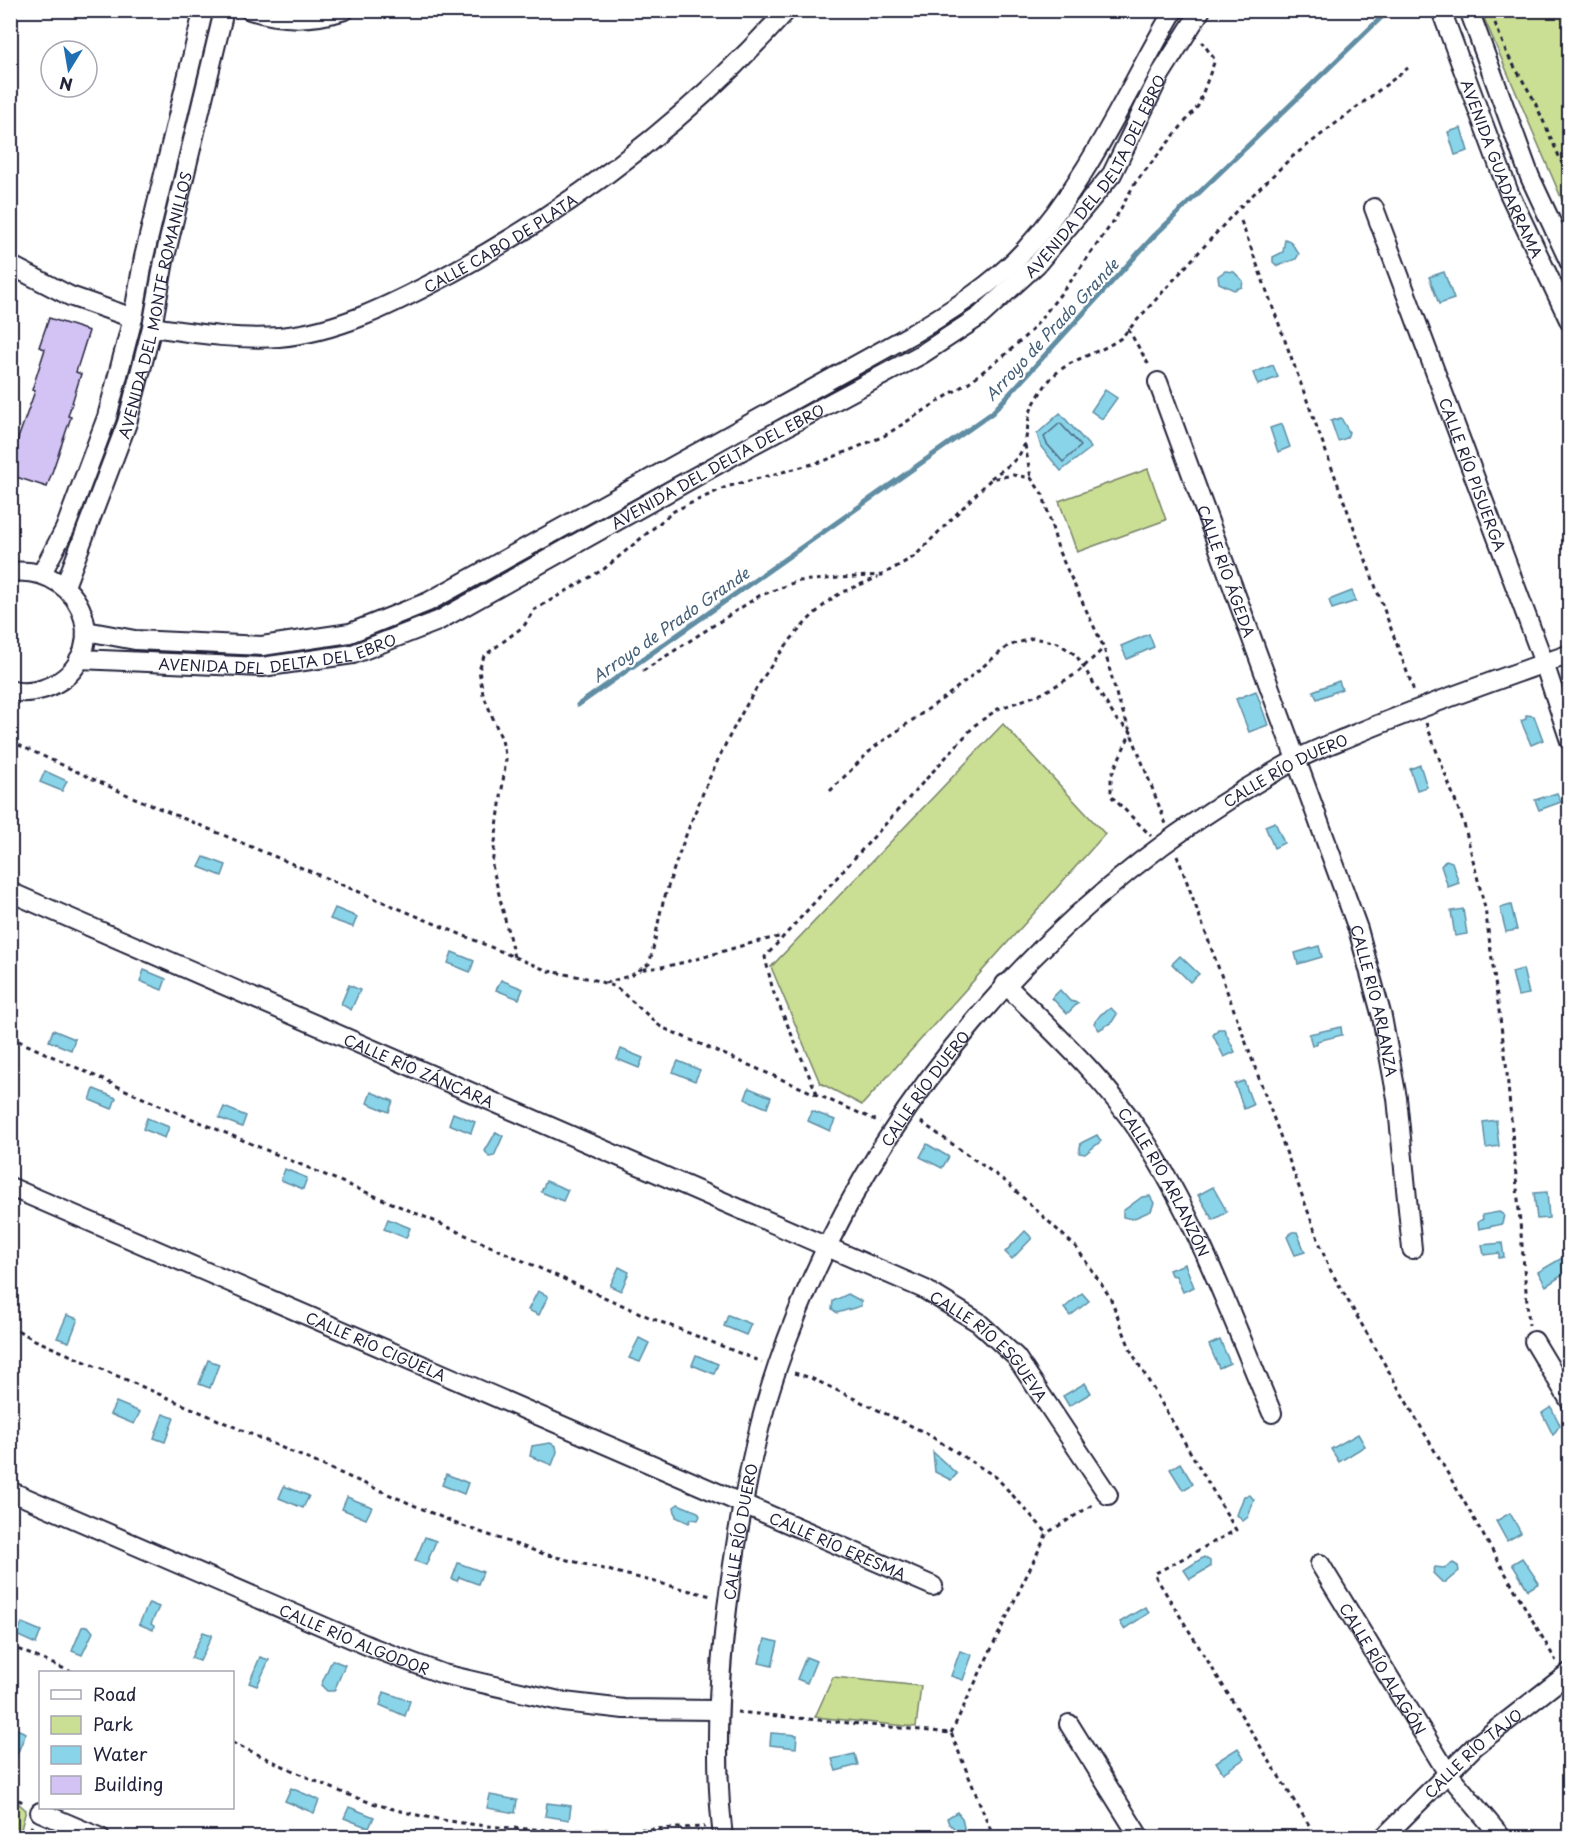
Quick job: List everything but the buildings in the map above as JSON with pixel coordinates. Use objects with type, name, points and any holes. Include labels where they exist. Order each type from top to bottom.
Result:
[{"type":"street","points":[[202,11],[222,19],[238,10]]},
{"type":"street","points":[[250,10],[269,16],[294,19],[345,10]]},
{"type":"street","name":"CALLE CABO DE PLATA","points":[[152,327],[215,336],[280,337],[340,323],[390,306],[495,250],[604,177],[702,98],[754,47],[787,10]]},
{"type":"street","name":"AVENIDA DEL DELTA DEL EBRO","points":[[86,631],[135,640],[262,646],[350,633],[428,602],[912,334],[968,300],[1025,250],[1092,162],[1141,67],[1174,10]]},
{"type":"street","name":"AVENIDA GUADARRAMA","points":[[1441,10],[1509,193],[1569,322]]},
{"type":"street","name":"AVENIDA GUADARRAMA","points":[[1469,10],[1530,177],[1569,263]]},
{"type":"street","name":"AVENIDA DEL MONTE ROMANILLOS","points":[[42,573],[65,529],[107,417],[133,318],[144,257],[202,11]]},
{"type":"street","name":"AVENIDA DEL DELTA DEL EBRO","points":[[79,659],[262,667],[353,654],[438,621],[752,445],[922,354],[980,316],[1037,264],[1112,174],[1160,75],[1197,16]]},
{"type":"street","name":"AVENIDA DEL MONTE ROMANILLOS","points":[[65,586],[127,423],[152,327],[164,261],[222,19]]},
{"type":"street","name":"CALLE RÍO PISUERGA","points":[[1374,208],[1544,663],[1569,741]]},
{"type":"street","points":[[10,265],[70,296],[133,318]]},
{"type":"street","name":"CALLE RÍO ÁGEDA","points":[[1158,382],[1296,759]]},
{"type":"street","points":[[10,572],[42,573],[65,586],[76,599],[83,615],[86,631],[79,659],[68,674],[52,686],[34,692],[10,690]]},
{"type":"street","name":"CALLE RÍO DUERO","points":[[723,1832],[718,1781],[717,1710],[727,1600],[743,1503],[777,1367],[852,1197],[904,1110],[1005,984],[1082,908],[1166,841],[1296,759],[1420,708],[1569,654]]},
{"type":"street","name":"CALLE RÍO ARLANZA","points":[[1296,759],[1358,929],[1382,1017],[1397,1098],[1412,1249]]},
{"type":"street","name":"CALLE RÍO ZÁNCARA","points":[[10,892],[828,1247]]},
{"type":"street","name":"CALLE RÍO ARLANZÓN","points":[[1005,984],[1068,1046],[1111,1095],[1150,1149],[1194,1231],[1272,1413]]},
{"type":"street","name":"CALLE RÍO CIGÜELA","points":[[10,1187],[743,1503]]},
{"type":"street","name":"CALLE RÍO ESGUEVA","points":[[828,1247],[924,1289],[978,1323],[1016,1358],[1108,1495]]},
{"type":"street","points":[[1534,1341],[1569,1401]]},
{"type":"street","name":"CALLE RÍO ALGODOR","points":[[10,1491],[371,1647],[443,1674],[564,1702],[624,1709],[717,1710]]},
{"type":"street","name":"CALLE RÍO ERESMA","points":[[743,1503],[933,1586]]},
{"type":"street","name":"CALLE RÍO ALAGÓN","points":[[1320,1564],[1447,1772],[1502,1838]]},
{"type":"street","name":"CALLE RÍO TAJO","points":[[1383,1838],[1447,1772],[1567,1673]]},
{"type":"street","points":[[1069,1724],[1140,1838]]},
{"type":"street","points":[[40,1812],[101,1838]]},
{"type":"path","points":[[514,957],[492,864],[506,759],[502,740],[483,694],[479,670],[484,656],[524,626],[534,610],[604,569],[674,511],[726,487],[824,461],[884,436],[969,382],[1032,330],[1115,219],[1135,183],[1198,106],[1215,60],[1204,47],[1197,16]]},
{"type":"path","points":[[1494,21],[1507,54],[1533,98],[1569,181]]},
{"type":"path","points":[[1408,68],[1292,157],[1238,209],[1128,329],[1106,349],[1081,356],[1052,378],[1031,410],[1025,445],[1031,478],[1043,495],[1059,552],[1104,648],[1166,841],[1328,1266],[1567,1673]]},
{"type":"path","points":[[1242,221],[1464,824],[1485,908],[1506,1062],[1527,1320],[1534,1341]]},
{"type":"path","points":[[1128,329],[1158,382]]},
{"type":"path","points":[[605,983],[632,975],[649,964],[657,939],[662,909],[683,844],[751,694],[801,627],[834,597],[882,575],[915,556],[991,479],[1018,457],[1025,445]]},
{"type":"path","points":[[991,479],[1012,475],[1031,478]]},
{"type":"path","points":[[643,670],[759,596],[798,581],[882,575]]},
{"type":"path","points":[[830,791],[873,748],[948,695],[1008,646],[1033,638],[1058,643],[1076,655],[1116,719],[1131,732]]},
{"type":"path","points":[[817,1094],[773,991],[765,957],[975,725],[998,709],[1044,693],[1076,674],[1083,665],[1104,648]]},
{"type":"path","points":[[1131,732],[1111,776],[1111,796],[1166,841]]},
{"type":"path","points":[[10,741],[130,796],[548,971],[616,987],[660,1027],[893,1127]]},
{"type":"path","points":[[642,969],[667,967],[729,948],[781,937]]},
{"type":"path","points":[[10,1038],[146,1099],[434,1221],[651,1318],[811,1378],[924,1432],[996,1477],[1047,1533]]},
{"type":"path","points":[[904,1110],[1005,1181],[1076,1247],[1110,1297],[1131,1351],[1236,1530],[1154,1574],[1317,1838]]},
{"type":"path","points":[[10,1326],[46,1345],[457,1524],[544,1554],[727,1600]]},
{"type":"path","points":[[994,1838],[951,1733],[1047,1533],[1108,1495]]},
{"type":"path","points":[[10,1646],[70,1671]]},
{"type":"path","points":[[717,1710],[951,1733]]},
{"type":"path","points":[[234,1744],[378,1805],[421,1815],[500,1827],[578,1831],[723,1832]]},
{"type":"green space","points":[[1481,11],[1569,11],[1564,16],[1570,29],[1569,216]]},
{"type":"green space","points":[[1148,469],[1166,520],[1077,552],[1059,501]]},
{"type":"green space","points":[[1003,724],[1105,834],[862,1105],[820,1083],[771,967]]},
{"type":"green space","points":[[833,1677],[921,1686],[916,1727],[815,1717]]},
{"type":"green space","points":[[10,1796],[26,1810],[19,1837],[11,1837]]},
{"type":"water","points":[[1461,128],[1468,151],[1455,155],[1448,132]]},
{"type":"water","points":[[1285,239],[1290,241],[1299,254],[1296,259],[1277,266],[1273,262],[1273,257],[1283,252]]},
{"type":"water","points":[[1225,271],[1234,272],[1243,281],[1242,287],[1234,290],[1219,283],[1218,276]]},
{"type":"water","points":[[1444,272],[1454,299],[1439,304],[1429,277]]},
{"type":"water","points":[[1273,365],[1278,377],[1258,385],[1253,373]]},
{"type":"water","points":[[1105,390],[1117,398],[1102,419],[1091,411]]},
{"type":"water","points":[[1060,413],[1091,448],[1061,471],[1041,447],[1037,434]]},
{"type":"water","points":[[1341,418],[1349,432],[1347,438],[1338,441],[1331,421]]},
{"type":"water","points":[[1282,424],[1290,447],[1278,452],[1270,428]]},
{"type":"water","points":[[1352,591],[1356,601],[1332,609],[1329,600]]},
{"type":"water","points":[[1149,634],[1154,647],[1127,659],[1121,646]]},
{"type":"water","points":[[1339,681],[1342,689],[1317,699],[1313,691]]},
{"type":"water","points":[[1256,691],[1268,725],[1249,732],[1236,699]]},
{"type":"water","points":[[1526,715],[1534,716],[1543,740],[1531,745],[1521,721],[1526,719]]},
{"type":"water","points":[[1420,765],[1427,787],[1417,790],[1410,769]]},
{"type":"water","points":[[45,771],[67,781],[62,791],[40,782]]},
{"type":"water","points":[[1557,793],[1561,802],[1539,810],[1535,800]]},
{"type":"water","points":[[1275,822],[1284,843],[1274,848],[1265,826]]},
{"type":"water","points":[[204,857],[226,865],[222,876],[199,867]]},
{"type":"water","points":[[1446,860],[1452,862],[1459,883],[1448,887],[1441,866]]},
{"type":"water","points":[[1511,905],[1517,930],[1506,932],[1500,908]]},
{"type":"water","points":[[335,908],[357,917],[353,927],[330,919]]},
{"type":"water","points":[[1463,909],[1467,934],[1455,936],[1451,911]]},
{"type":"water","points":[[1319,946],[1322,957],[1298,964],[1295,953]]},
{"type":"water","points":[[452,952],[474,961],[470,972],[448,963]]},
{"type":"water","points":[[1180,956],[1199,974],[1190,982],[1172,964]]},
{"type":"water","points":[[1523,969],[1529,994],[1518,996],[1512,972]]},
{"type":"water","points":[[144,970],[166,979],[162,990],[140,981]]},
{"type":"water","points":[[501,980],[523,989],[519,999],[496,990]]},
{"type":"water","points":[[349,985],[360,990],[351,1010],[341,1004]]},
{"type":"water","points":[[1060,990],[1070,1001],[1078,1003],[1067,1014],[1052,998]]},
{"type":"water","points":[[1111,1008],[1117,1014],[1112,1022],[1099,1030],[1094,1023],[1101,1014]]},
{"type":"water","points":[[1341,1027],[1342,1035],[1317,1041],[1317,1044],[1312,1046],[1309,1034]]},
{"type":"water","points":[[1218,1029],[1224,1029],[1235,1052],[1224,1057],[1213,1035]]},
{"type":"water","points":[[53,1030],[75,1039],[71,1050],[49,1041]]},
{"type":"water","points":[[621,1049],[643,1058],[639,1068],[617,1059]]},
{"type":"water","points":[[678,1061],[700,1070],[695,1081],[673,1072]]},
{"type":"water","points":[[1244,1081],[1253,1105],[1244,1109],[1235,1084]]},
{"type":"water","points":[[749,1088],[771,1097],[767,1108],[745,1099]]},
{"type":"water","points":[[94,1089],[116,1098],[112,1109],[90,1100]]},
{"type":"water","points":[[371,1092],[393,1101],[389,1112],[367,1103]]},
{"type":"water","points":[[224,1107],[246,1116],[242,1127],[219,1118]]},
{"type":"water","points":[[812,1111],[835,1120],[830,1131],[808,1121]]},
{"type":"water","points":[[453,1113],[475,1122],[471,1133],[449,1124]]},
{"type":"water","points":[[147,1118],[169,1127],[165,1138],[143,1129]]},
{"type":"water","points":[[1496,1120],[1499,1146],[1486,1148],[1483,1122]]},
{"type":"water","points":[[496,1132],[503,1136],[494,1156],[489,1157],[485,1151]]},
{"type":"water","points":[[1097,1135],[1101,1141],[1085,1154],[1079,1153],[1081,1143]]},
{"type":"water","points":[[927,1144],[949,1157],[942,1168],[920,1157]]},
{"type":"water","points":[[285,1169],[307,1178],[303,1189],[281,1180]]},
{"type":"water","points":[[546,1181],[568,1190],[563,1201],[541,1192]]},
{"type":"water","points":[[1213,1187],[1227,1212],[1213,1220],[1198,1195]]},
{"type":"water","points":[[1547,1192],[1549,1218],[1537,1219],[1534,1193]]},
{"type":"water","points":[[1150,1196],[1154,1203],[1151,1211],[1132,1219],[1123,1217],[1123,1211],[1142,1197]]},
{"type":"water","points":[[1499,1212],[1504,1215],[1502,1224],[1479,1229],[1478,1222],[1483,1219],[1482,1215]]},
{"type":"water","points":[[388,1219],[410,1228],[406,1238],[384,1229]]},
{"type":"water","points":[[1025,1231],[1032,1238],[1012,1259],[1005,1252]]},
{"type":"water","points":[[1292,1232],[1297,1232],[1305,1252],[1295,1255],[1287,1237]]},
{"type":"water","points":[[1502,1243],[1504,1257],[1499,1258],[1499,1253],[1484,1255],[1482,1245]]},
{"type":"water","points":[[1562,1258],[1569,1271],[1546,1286],[1538,1272]]},
{"type":"water","points":[[1185,1264],[1194,1287],[1183,1292],[1176,1276],[1171,1275],[1169,1270]]},
{"type":"water","points":[[619,1267],[629,1272],[621,1291],[610,1286]]},
{"type":"water","points":[[538,1291],[548,1296],[539,1315],[528,1310]]},
{"type":"water","points":[[1082,1293],[1089,1301],[1070,1316],[1064,1308]]},
{"type":"water","points":[[848,1294],[861,1301],[861,1306],[837,1313],[832,1309],[833,1301]]},
{"type":"water","points":[[67,1315],[78,1319],[69,1342],[57,1338]]},
{"type":"water","points":[[728,1315],[751,1324],[746,1335],[724,1326]]},
{"type":"water","points":[[639,1338],[649,1343],[640,1362],[629,1358]]},
{"type":"water","points":[[1220,1340],[1230,1363],[1219,1368],[1209,1345]]},
{"type":"water","points":[[696,1355],[718,1364],[714,1374],[692,1365]]},
{"type":"water","points":[[208,1360],[219,1364],[210,1388],[199,1384]]},
{"type":"water","points":[[1085,1383],[1091,1393],[1069,1406],[1063,1396]]},
{"type":"water","points":[[116,1402],[140,1412],[134,1424],[110,1414]]},
{"type":"water","points":[[1551,1407],[1560,1425],[1553,1435],[1542,1413]]},
{"type":"water","points":[[163,1414],[174,1418],[165,1442],[154,1438]]},
{"type":"water","points":[[1358,1434],[1365,1446],[1339,1462],[1331,1449]]},
{"type":"water","points":[[550,1443],[556,1446],[557,1452],[552,1465],[530,1456],[532,1446]]},
{"type":"water","points":[[933,1452],[957,1474],[951,1480],[935,1472]]},
{"type":"water","points":[[1180,1463],[1193,1484],[1183,1490],[1170,1469]]},
{"type":"water","points":[[446,1474],[468,1483],[464,1494],[442,1485]]},
{"type":"water","points":[[284,1486],[309,1496],[303,1508],[279,1498]]},
{"type":"water","points":[[1250,1495],[1254,1500],[1248,1517],[1243,1521],[1237,1515],[1244,1496]]},
{"type":"water","points":[[347,1497],[372,1507],[366,1519],[342,1509]]},
{"type":"water","points":[[678,1504],[698,1512],[700,1516],[698,1520],[691,1519],[689,1523],[676,1517],[674,1507]]},
{"type":"water","points":[[1510,1513],[1521,1533],[1507,1541],[1496,1521]]},
{"type":"water","points":[[425,1537],[436,1541],[426,1565],[415,1561]]},
{"type":"water","points":[[1204,1557],[1210,1561],[1210,1567],[1190,1579],[1184,1570]]},
{"type":"water","points":[[1522,1558],[1539,1583],[1528,1590],[1512,1564]]},
{"type":"water","points":[[458,1563],[483,1572],[478,1584],[459,1577],[457,1581],[452,1579]]},
{"type":"water","points":[[1453,1563],[1458,1566],[1459,1571],[1446,1582],[1442,1582],[1433,1573],[1435,1567],[1444,1568]]},
{"type":"water","points":[[149,1603],[159,1607],[151,1624],[154,1626],[153,1630],[139,1624]]},
{"type":"water","points":[[1145,1607],[1149,1613],[1124,1629],[1120,1622]]},
{"type":"water","points":[[22,1623],[41,1631],[36,1644],[16,1635]]},
{"type":"water","points":[[88,1626],[93,1632],[82,1655],[72,1651],[82,1627]]},
{"type":"water","points":[[203,1632],[212,1635],[200,1661],[191,1658]]},
{"type":"water","points":[[765,1639],[778,1642],[772,1666],[759,1663]]},
{"type":"water","points":[[960,1651],[972,1655],[963,1680],[951,1676]]},
{"type":"water","points":[[260,1657],[269,1660],[257,1686],[249,1683]]},
{"type":"water","points":[[806,1657],[816,1661],[807,1683],[797,1679]]},
{"type":"water","points":[[332,1660],[345,1665],[334,1691],[327,1691],[321,1685]]},
{"type":"water","points":[[384,1692],[410,1701],[405,1716],[380,1705]]},
{"type":"water","points":[[14,1728],[26,1733],[16,1757],[11,1754],[11,1737]]},
{"type":"water","points":[[771,1733],[797,1735],[796,1748],[770,1745]]},
{"type":"water","points":[[1238,1748],[1244,1759],[1223,1773],[1216,1762]]},
{"type":"water","points":[[855,1754],[858,1765],[836,1771],[832,1759]]},
{"type":"water","points":[[291,1788],[319,1800],[314,1813],[285,1801]]},
{"type":"water","points":[[490,1795],[517,1800],[515,1813],[487,1808]]},
{"type":"water","points":[[547,1803],[571,1806],[569,1820],[545,1816]]},
{"type":"water","points":[[349,1807],[374,1817],[369,1828],[344,1818]]},
{"type":"water","points":[[957,1812],[962,1818],[966,1837],[958,1837],[949,1824],[947,1818]]},
{"type":"waterway","name":"Arroyo de Prado Grande","points":[[578,705],[992,413],[1154,236],[1389,10]]}]
